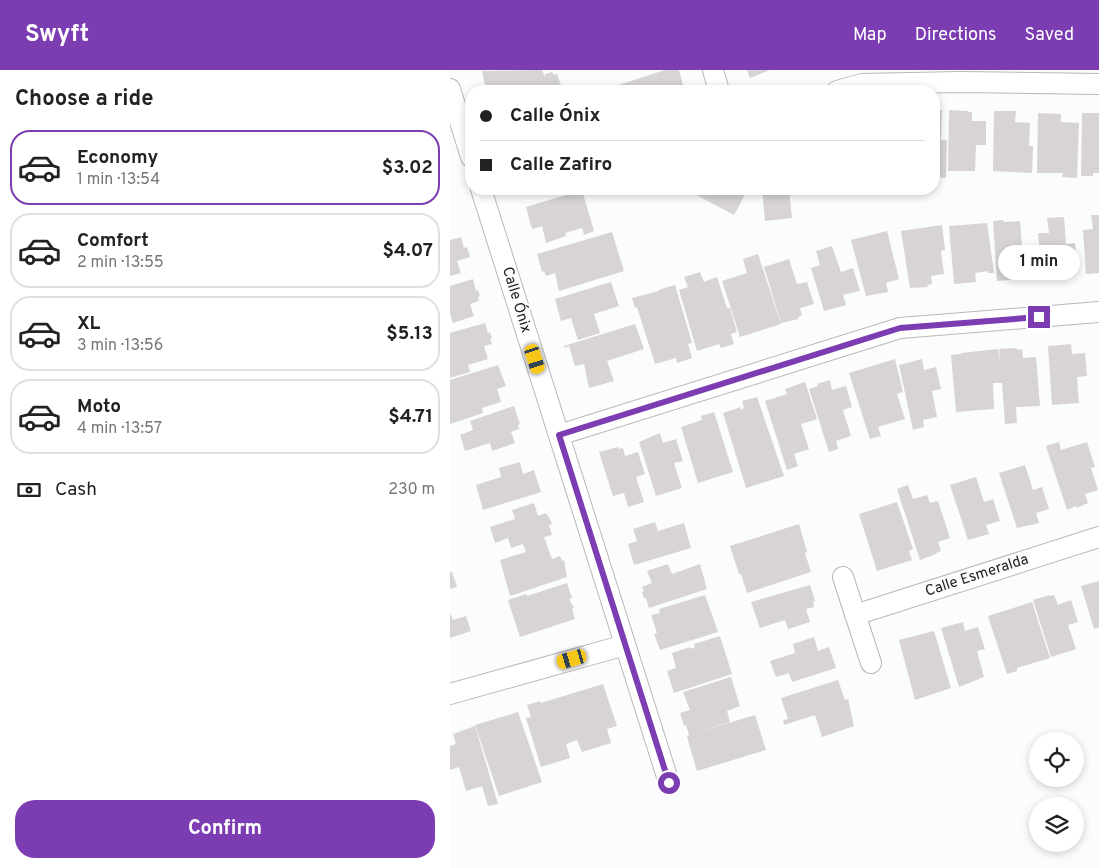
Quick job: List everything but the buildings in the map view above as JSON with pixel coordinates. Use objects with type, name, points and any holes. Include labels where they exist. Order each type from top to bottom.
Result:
[{"type":"street","points":[[713,70],[717,85]]},
{"type":"street","points":[[858,85],[958,76],[1099,84]]},
{"type":"street","points":[[450,89],[465,138]]},
{"type":"street","name":"Calle Ónix","points":[[483,195],[669,783]]},
{"type":"street","points":[[559,435],[900,328],[1099,312]]},
{"type":"street","name":"Calle Esmeralda","points":[[855,615],[1099,537]]},
{"type":"street","points":[[843,577],[871,663]]},
{"type":"street","points":[[450,694],[625,644]]},
{"type":"route","points":[[669,783],[559,435],[900,328],[1039,317]]}]
